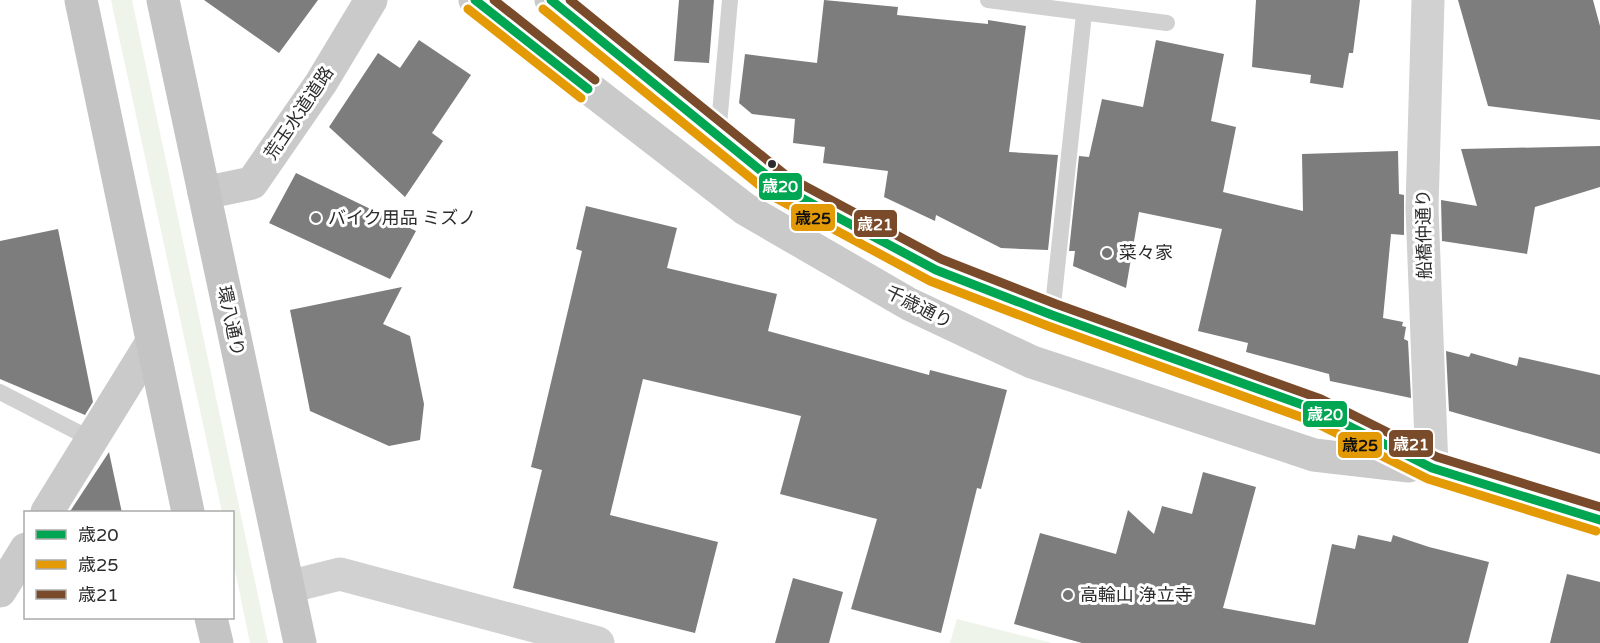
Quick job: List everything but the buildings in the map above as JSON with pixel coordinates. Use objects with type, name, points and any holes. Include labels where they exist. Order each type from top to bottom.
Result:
[{"type":"main road","points":[[81,0],[188,511]]},
{"type":"main road","name":"環八通り","points":[[163,0],[300,643]]},
{"type":"main road","points":[[211,619],[217,643]]},
{"type":"street","name":"荒玉水道道路","points":[[204,193],[252,183],[321,83],[371,0]]},
{"type":"street","name":"千歳通り","points":[[475,0],[745,209],[909,304],[1032,362],[1314,455],[1432,468]]},
{"type":"street","name":"千歳通り","points":[[551,0],[782,187],[936,270],[1052,315],[1317,410],[1432,468],[1600,520]]},
{"type":"street","name":"船橋仲通り","points":[[1428,0],[1422,208],[1432,468]]},
{"type":"street","points":[[48,511],[152,342]]},
{"type":"street","points":[[0,591],[24,552]]},
{"type":"street","points":[[288,587],[340,574],[598,643]]},
{"type":"lane","points":[[718,135],[730,0]]},
{"type":"lane","points":[[988,0],[1167,23]]},
{"type":"lane","points":[[1052,315],[1084,14]]},
{"type":"lane","points":[[0,392],[91,439]]},
{"type":"shaded area","points":[[111,0],[132,0],[268,643],[250,643],[234,566],[234,511],[222,511]]},
{"type":"shaded area","points":[[957,619],[1052,643],[950,643]]},
{"type":"transit line","name":"歳20","points":[[475,0],[588,89]]},
{"type":"transit line","name":"歳21","points":[[494,0],[595,80]]},
{"type":"transit line","name":"歳20","points":[[551,0],[781,187],[936,270],[1052,315],[1317,410],[1432,468],[1600,520]]},
{"type":"transit line","name":"歳21","points":[[570,0],[788,177],[941,259],[1056,304],[1321,399],[1437,457],[1600,507]]},
{"type":"transit line","name":"歳25","points":[[468,9],[581,98]]},
{"type":"transit line","name":"歳25","points":[[543,9],[774,197],[930,281],[1312,421],[1428,479],[1596,531]]},
{"type":"place","name":"バイク用品 ミズノ","points":[[316,218]]},
{"type":"place","name":"菜々家","points":[[1107,253]]},
{"type":"place","name":"高輪山 浄立寺","points":[[1068,595]]}]
